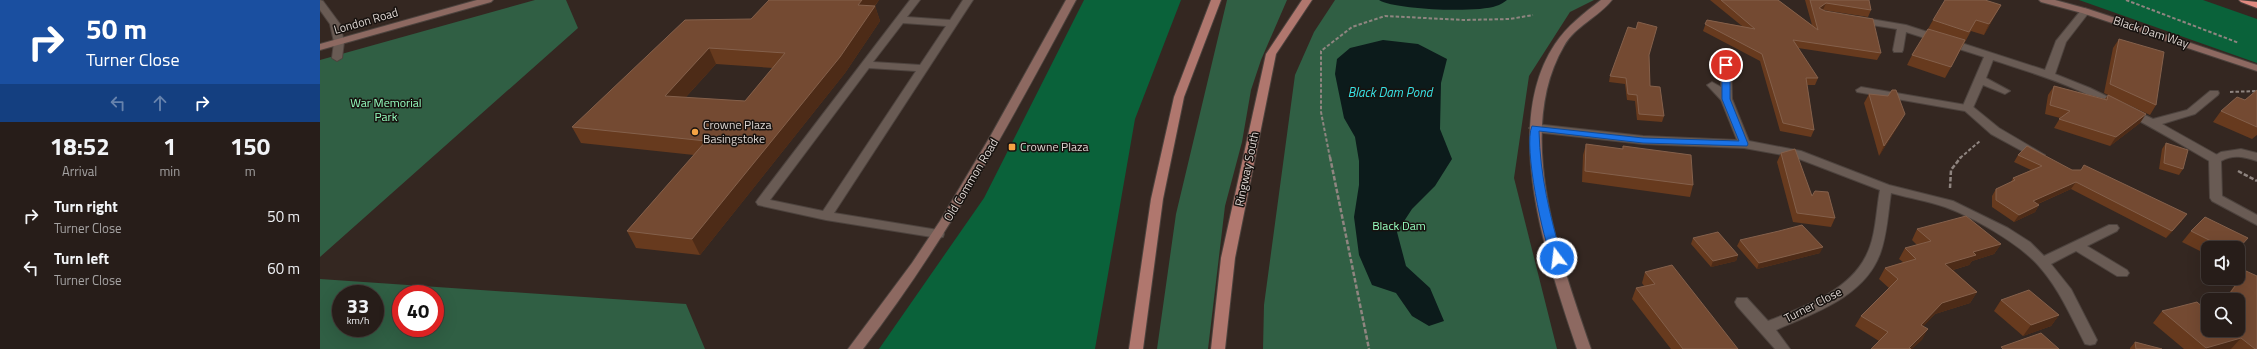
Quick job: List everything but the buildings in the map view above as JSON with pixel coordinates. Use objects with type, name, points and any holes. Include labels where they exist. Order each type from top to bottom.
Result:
[{"type":"highway","points":[[2244,0],[2257,4]]},
{"type":"main road","points":[[1136,349],[1157,199],[1180,97],[1216,0]]},
{"type":"main road","name":"Ringway South","points":[[1218,349],[1228,258],[1271,54],[1307,0]]},
{"type":"street","name":"London Road","points":[[320,47],[488,0]]},
{"type":"street","points":[[915,0],[762,202],[826,216],[938,234]]},
{"type":"street","points":[[826,216],[968,0]]},
{"type":"street","name":"Old Common Road","points":[[855,349],[889,308],[938,234],[1001,130],[1071,0]]},
{"type":"street","points":[[1584,349],[1572,313],[1542,203],[1536,163],[1535,128],[1542,80],[1559,45],[1583,18],[1607,0]]},
{"type":"street","name":"Black Dam Way","points":[[2044,0],[2085,11],[2257,68]]},
{"type":"street","points":[[320,3],[335,24],[338,42],[337,58]]},
{"type":"street","points":[[2049,75],[2061,41],[2085,11]]},
{"type":"street","points":[[1851,19],[1902,27],[2049,75],[2086,90],[2152,123],[2215,159]]},
{"type":"street","points":[[900,20],[952,23]]},
{"type":"street","points":[[1898,50],[1902,27]]},
{"type":"street","points":[[1968,108],[1990,56]]},
{"type":"street","points":[[866,65],[923,68]]},
{"type":"street","points":[[1726,65],[1726,99],[1744,144]]},
{"type":"street","points":[[1981,80],[2005,91]]},
{"type":"street","points":[[1712,85],[1726,99]]},
{"type":"street","points":[[1861,90],[1968,108],[1995,131],[2052,163]]},
{"type":"street","points":[[2152,123],[2191,112],[2214,93]]},
{"type":"street","points":[[1535,128],[1643,140],[1744,144],[1798,154],[1886,188],[1949,204],[2003,231],[2025,245],[2043,262],[2066,293],[2090,340]]},
{"type":"street","points":[[2215,159],[2226,153],[2248,153],[2257,156]]},
{"type":"street","points":[[2215,159],[2216,198],[2257,221]]},
{"type":"street","name":"Turner Close","points":[[1766,328],[1836,295],[1858,277],[1873,255],[1886,188]]},
{"type":"street","points":[[2043,262],[2113,228]]},
{"type":"street","points":[[2076,245],[2122,273]]},
{"type":"street","points":[[1742,302],[1783,349]]},
{"type":"path","points":[[2126,0],[2245,46]]},
{"type":"path","points":[[1369,349],[1342,223],[1321,112],[1321,51],[1352,27],[1385,16],[1464,20],[1510,18],[1533,15]]},
{"type":"path","points":[[2214,93],[2257,91]]},
{"type":"path","points":[[1949,204],[1950,170],[1964,153],[1995,131]]},
{"type":"green space","name":"War Memorial Park","points":[[535,0],[566,0],[578,28],[320,257],[320,60]]},
{"type":"green space","points":[[1084,0],[1181,0],[1135,119],[1095,349],[879,349],[984,198]]},
{"type":"green space","points":[[1227,0],[1287,0],[1261,60],[1251,90],[1242,142],[1225,206],[1208,349],[1157,349],[1176,214]]},
{"type":"green space","name":"Black Dam","points":[[1335,0],[1594,0],[1570,12],[1529,76],[1514,178],[1557,349],[1263,349],[1264,305],[1295,75],[1314,32]]},
{"type":"green space","points":[[2079,0],[2203,0],[2257,19],[2257,63]]},
{"type":"green space","points":[[320,279],[408,285],[392,285],[392,337],[444,337],[444,287],[686,304],[705,349],[320,349]]},
{"type":"water","points":[[1379,0],[1507,0],[1497,6],[1455,10],[1401,6]]},
{"type":"water","name":"Black Dam Pond","points":[[1383,40],[1418,44],[1447,59],[1441,83],[1440,129],[1452,159],[1435,186],[1412,209],[1397,232],[1406,266],[1430,288],[1444,321],[1429,326],[1412,316],[1396,293],[1372,285],[1359,255],[1354,217],[1359,185],[1359,161],[1355,137],[1344,118],[1335,74],[1337,59],[1350,48]]},
{"type":"place","name":"Crowne Plaza Basingstoke","points":[[695,132]]},
{"type":"place","name":"Crowne Plaza","points":[[1012,147]]},
{"type":"route","points":[[1557,258],[1542,203],[1536,163],[1535,128],[1643,140],[1744,144],[1726,99],[1726,65]]}]
